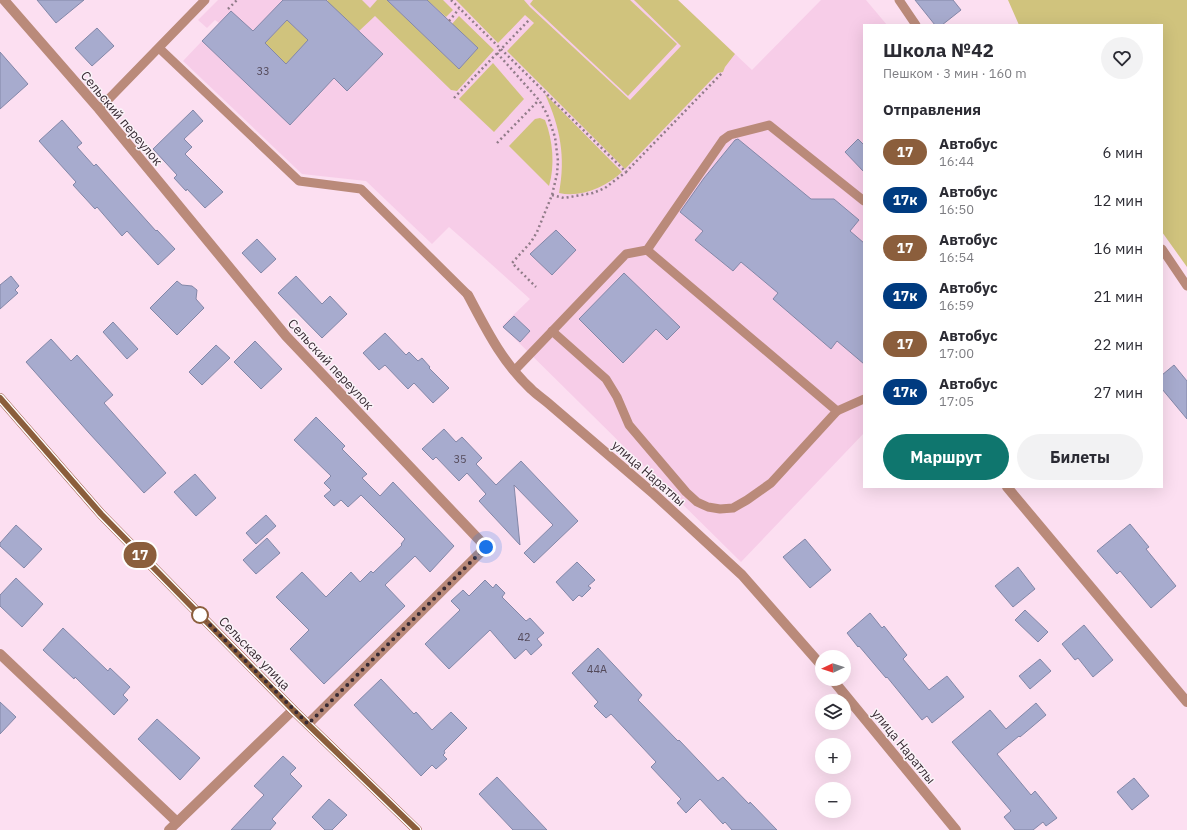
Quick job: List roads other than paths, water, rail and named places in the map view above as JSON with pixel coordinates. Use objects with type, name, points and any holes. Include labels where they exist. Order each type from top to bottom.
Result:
[{"type":"main road","name":"Сельская улица","points":[[0,398],[101,514],[293,710],[417,830]]},
{"type":"street","name":"Сельский переулок","points":[[4,0],[98,109],[286,336],[486,547],[308,724]]},
{"type":"street","name":"улица Наратлы","points":[[468,295],[490,338],[514,371],[531,390],[548,402],[654,494],[742,575],[815,658]]},
{"type":"street","points":[[1008,488],[1187,702]]},
{"type":"street","points":[[0,654],[177,822]]},
{"type":"street","name":"улица Наратлы","points":[[838,686],[956,830]]},
{"type":"street","points":[[169,830],[293,710]]},
{"type":"lane","points":[[98,109],[205,0]]},
{"type":"lane","points":[[899,0],[915,24]]},
{"type":"lane","points":[[159,48],[299,181],[361,190],[468,295]]},
{"type":"lane","points":[[514,371],[626,254],[647,250],[723,140],[730,135],[769,126],[863,200]]},
{"type":"lane","points":[[647,250],[838,411]]},
{"type":"lane","points":[[1163,250],[1187,286]]},
{"type":"lane","points":[[552,331],[606,379],[617,397],[629,426],[686,492],[697,502],[708,507],[720,509],[733,508],[747,500],[771,483],[838,411],[863,399]]}]
